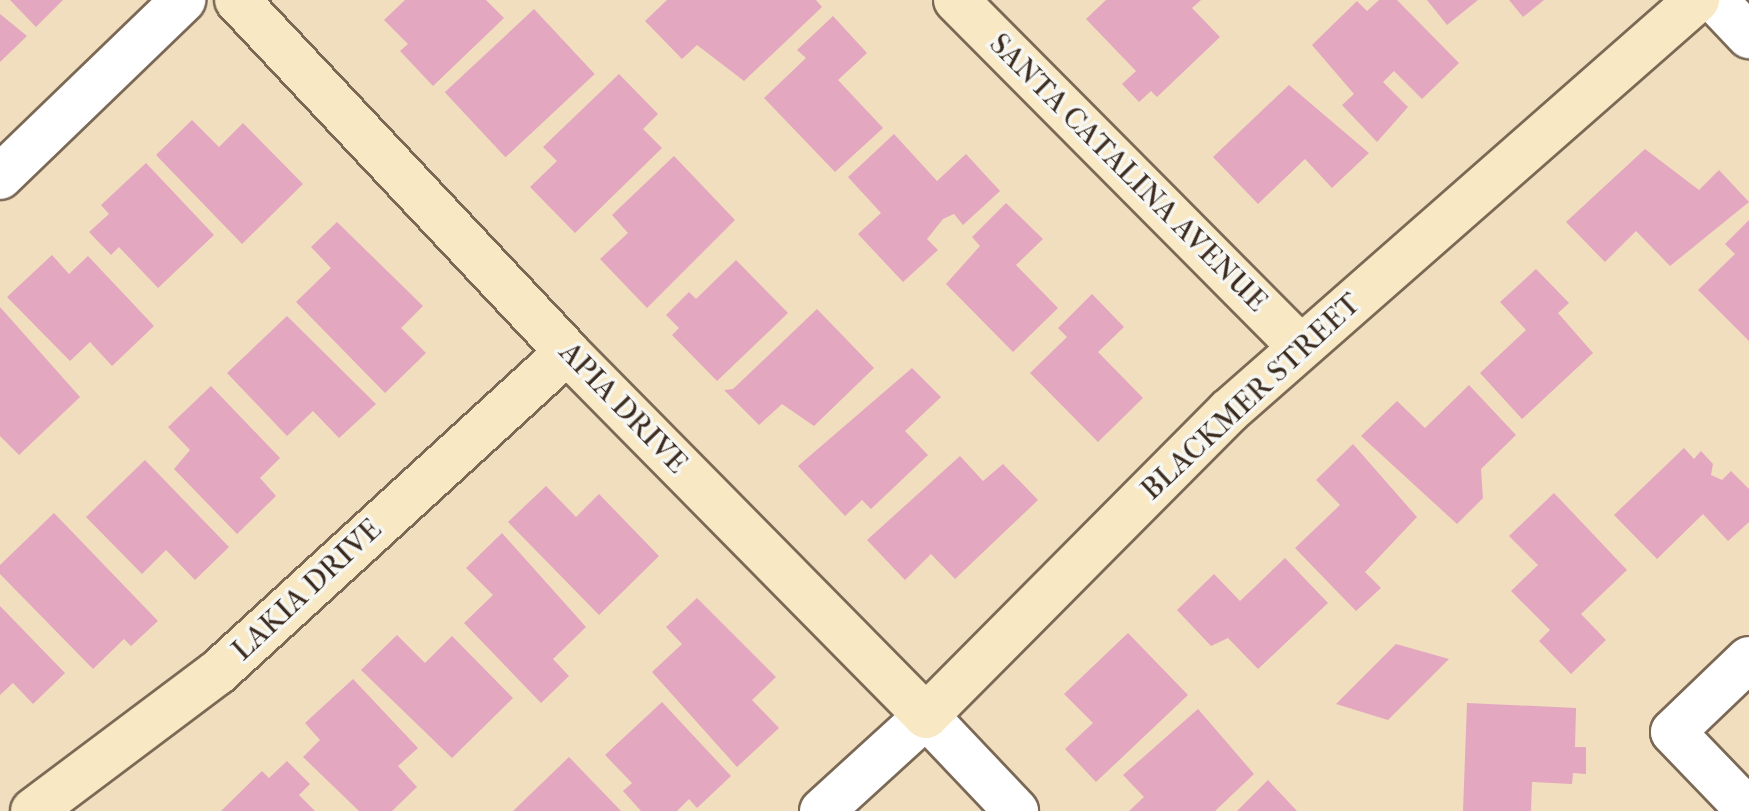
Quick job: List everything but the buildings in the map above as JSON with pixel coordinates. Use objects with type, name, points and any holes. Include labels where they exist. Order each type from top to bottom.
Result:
[{"type":"street","points":[[0,177],[183,0]]},
{"type":"street","name":"APIA DRIVE","points":[[237,0],[567,352],[1016,811]]},
{"type":"street","name":"SANTA CATALINA AVENUE","points":[[956,0],[1300,347]]},
{"type":"street","name":"BLACKMER STREET","points":[[822,811],[926,716],[1300,347],[1697,0]]},
{"type":"street","points":[[1715,0],[1749,36]]},
{"type":"street","name":"LAKIA DRIVE","points":[[33,811],[217,673],[567,352]]},
{"type":"street","points":[[1749,659],[1673,732],[1749,811]]}]
